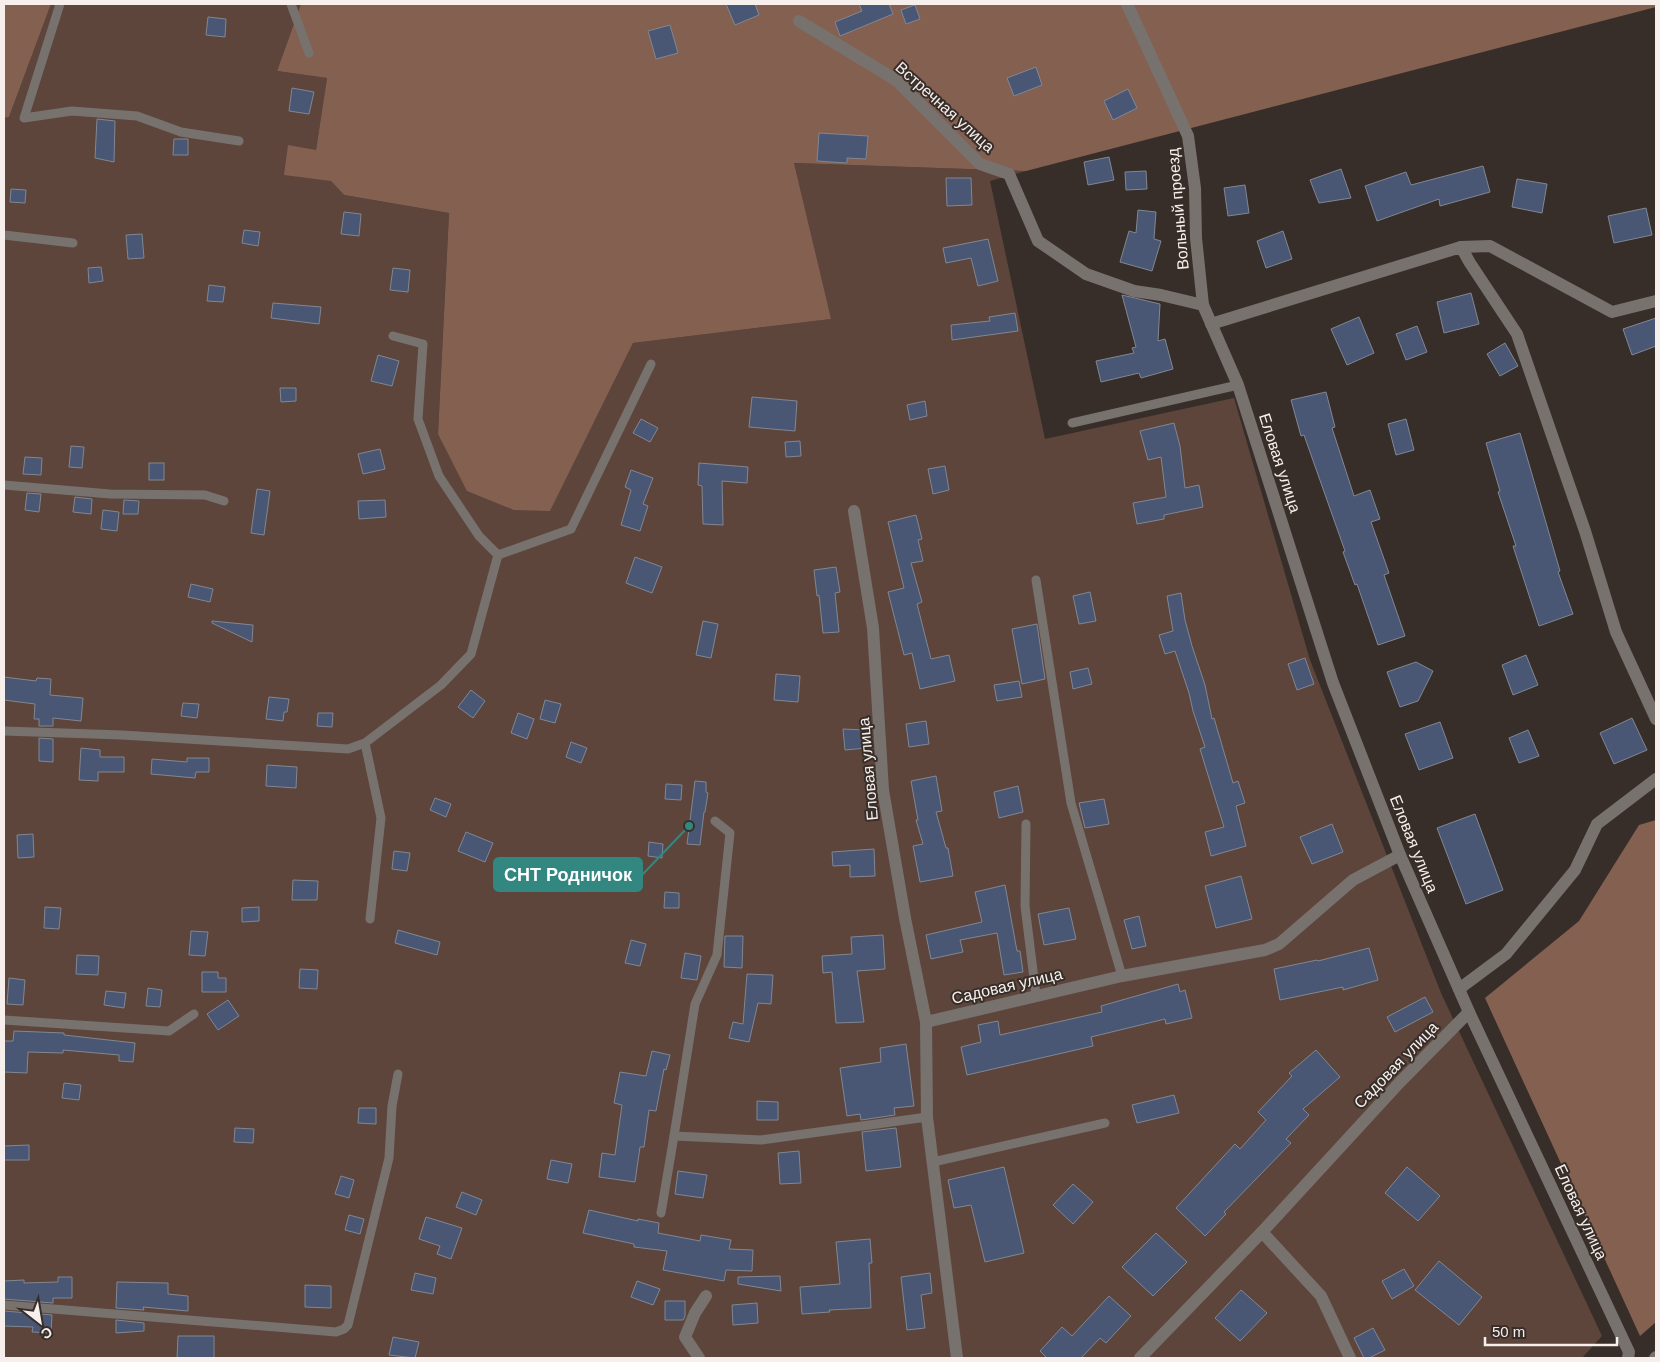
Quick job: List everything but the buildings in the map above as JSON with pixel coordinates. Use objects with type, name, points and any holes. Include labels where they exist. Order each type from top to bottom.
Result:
[{"type":"street","name":"Вольный проезд","points":[[1127,4],[1188,136],[1195,188],[1196,238],[1203,306]]},
{"type":"street","name":"Встречная улица","points":[[799,21],[896,80],[980,164],[1009,174],[1038,241],[1062,258],[1086,274],[1134,291],[1161,295],[1203,306]]},
{"type":"street","points":[[1211,324],[1461,247],[1490,246],[1612,312],[1656,301]]},
{"type":"street","points":[[1461,247],[1517,334],[1585,531],[1616,632],[1656,719]]},
{"type":"street","name":"Еловая улица","points":[[1203,306],[1238,385],[1333,683],[1400,855],[1469,1012],[1629,1352],[1628,1358]]},
{"type":"street","name":"Еловая улица","points":[[854,511],[874,628],[883,790],[905,918],[926,1022]]},
{"type":"street","points":[[1459,990],[1506,954],[1575,870],[1597,824],[1656,779]]},
{"type":"street","name":"Садовая улица","points":[[926,1022],[1122,976],[1265,950],[1279,944],[1352,880],[1400,855]]},
{"type":"street","name":"Садовая улица","points":[[1140,1358],[1262,1232],[1400,1082],[1469,1012]]},
{"type":"street","points":[[926,1022],[927,1117],[957,1358]]},
{"type":"street","points":[[1262,1232],[1321,1296],[1350,1358]]},
{"type":"street","points":[[700,1358],[685,1337],[695,1312],[706,1296]]},
{"type":"lane","points":[[60,4],[24,118],[72,111],[136,116],[181,132],[239,141]]},
{"type":"lane","points":[[291,4],[310,53]]},
{"type":"lane","points":[[4,235],[73,244]]},
{"type":"lane","points":[[393,336],[423,344],[418,419],[439,476],[479,536],[498,555]]},
{"type":"lane","points":[[498,555],[571,529],[651,364]]},
{"type":"lane","points":[[1072,422],[1238,385]]},
{"type":"lane","points":[[4,485],[110,494],[205,495],[224,501]]},
{"type":"lane","points":[[4,731],[122,735],[348,749],[365,743],[441,685],[472,654],[498,555]]},
{"type":"lane","points":[[1036,580],[1071,803],[1122,976]]},
{"type":"lane","points":[[365,743],[381,818],[370,919]]},
{"type":"lane","points":[[661,1213],[695,1004],[717,955],[730,832],[715,821]]},
{"type":"lane","points":[[1026,824],[1024,906],[1036,995]]},
{"type":"lane","points":[[4,1020],[170,1031],[194,1014]]},
{"type":"lane","points":[[4,1305],[336,1332],[344,1329],[348,1324],[389,1158],[392,1106],[398,1074]]},
{"type":"lane","points":[[674,1136],[761,1140],[927,1117]]},
{"type":"lane","points":[[933,1162],[1105,1123]]},
{"type":"shaded area","points":[[4,4],[51,4],[9,117],[4,118]]},
{"type":"shaded area","points":[[51,4],[301,4],[277,71],[327,78],[316,150],[331,181],[344,195],[449,213],[438,434],[550,510],[633,343],[830,319],[794,163],[1026,171],[990,181],[1045,439],[1234,398],[1310,660],[1441,993],[1602,1336],[1582,1358],[4,1358],[4,118],[9,117]]},
{"type":"shaded area","points":[[301,4],[1656,4],[1656,7],[1026,171],[794,163],[831,319],[633,343],[550,511],[514,510],[467,491],[438,434],[449,213],[344,195],[331,181],[284,175],[288,145],[316,150],[327,78],[277,71]]},
{"type":"shaded area","points":[[1656,820],[1656,1322],[1640,1336],[1485,998],[1579,921],[1639,825]]},
{"type":"place","name":"СНТ Родничок","points":[[689,826]]}]
